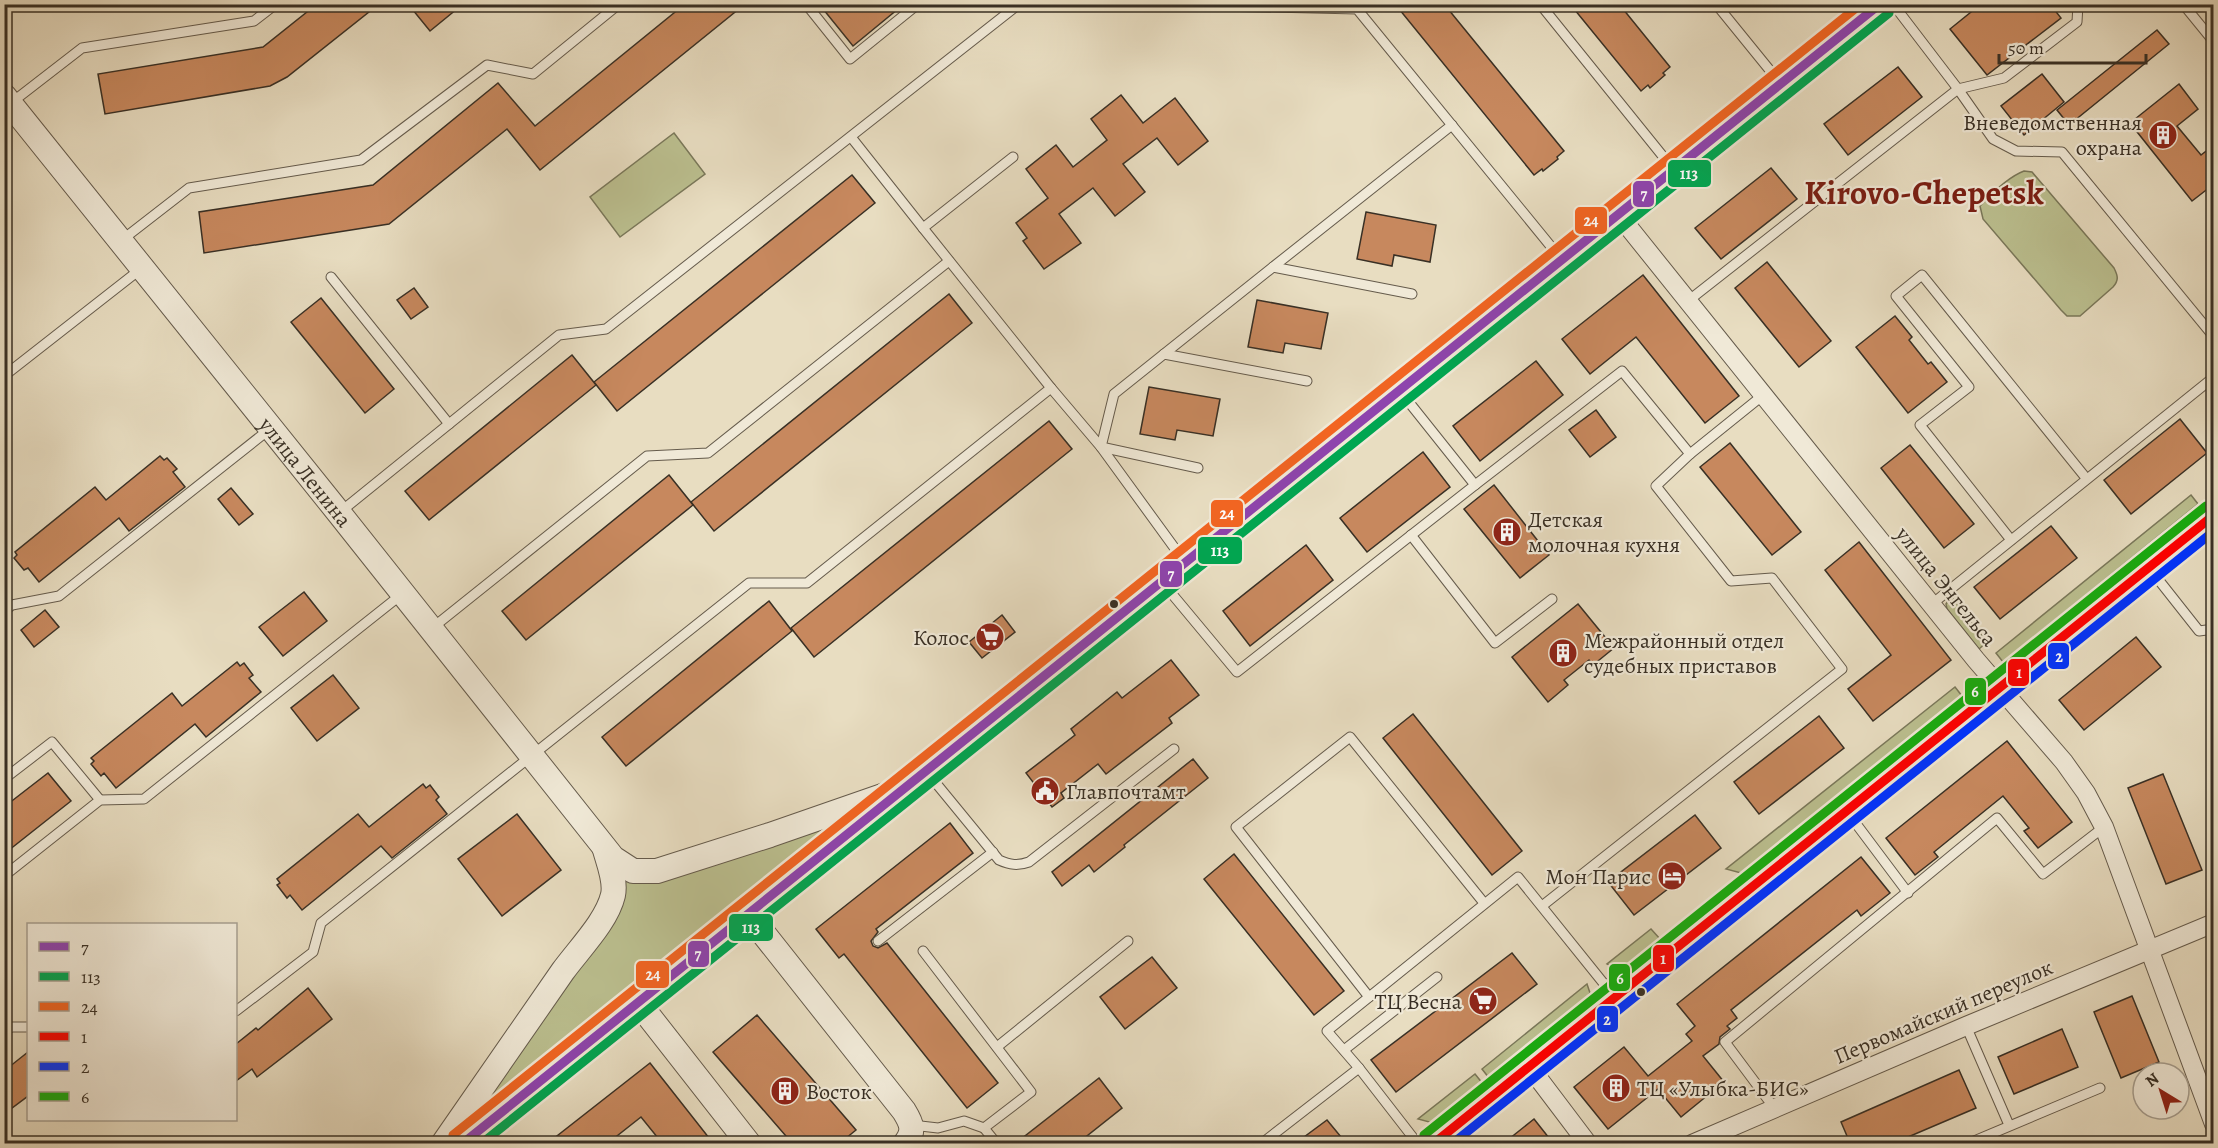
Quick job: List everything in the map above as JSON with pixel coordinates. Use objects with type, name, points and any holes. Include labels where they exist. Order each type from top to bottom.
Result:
[{"type":"main road","points":[[1432,1143],[2214,515]]},
{"type":"street","points":[[461,1143],[1881,4]]},
{"type":"street","name":"улица Ленина","points":[[7,103],[122,240],[605,850]]},
{"type":"street","name":"улица Энгельса","points":[[1618,214],[1762,396],[2064,762],[2086,793],[2104,826],[2214,1124]]},
{"type":"street","points":[[605,850],[633,871],[657,871],[770,836],[906,788]]},
{"type":"street","points":[[443,1143],[601,920],[614,893],[605,850]]},
{"type":"street","points":[[748,914],[904,1111],[908,1134]]},
{"type":"street","name":"Первомайский переулок","points":[[1692,1143],[2214,923]]},
{"type":"street","points":[[637,1001],[750,1143]]},
{"type":"street","points":[[1529,1066],[1588,1143]]},
{"type":"lane","points":[[7,103],[82,48],[254,21],[276,4]]},
{"type":"lane","points":[[122,240],[189,189],[361,160],[487,65],[533,74],[619,4]]},
{"type":"lane","points":[[806,4],[850,59],[918,4]]},
{"type":"lane","points":[[339,513],[559,335],[606,329],[1019,4]]},
{"type":"lane","points":[[1130,4],[1360,7],[1562,260]]},
{"type":"lane","points":[[1540,4],[1674,170]]},
{"type":"lane","points":[[1716,4],[1781,85]]},
{"type":"lane","points":[[1893,4],[1993,139],[2016,152],[2062,152],[2214,337]]},
{"type":"lane","points":[[1688,301],[1958,89],[2004,78],[2077,21],[2078,4]]},
{"type":"lane","points":[[2183,4],[2214,42]]},
{"type":"lane","points":[[1101,447],[1114,394],[1452,125]]},
{"type":"lane","points":[[851,137],[1051,388],[1101,447],[1186,563]]},
{"type":"lane","points":[[923,228],[1013,157]]},
{"type":"lane","points":[[431,629],[647,456],[708,453],[949,261]]},
{"type":"lane","points":[[4,376],[143,267]]},
{"type":"lane","points":[[1274,267],[1412,294]]},
{"type":"lane","points":[[2011,540],[1920,425],[1969,387],[1896,296],[1922,274],[2086,478]]},
{"type":"lane","points":[[331,277],[450,423]]},
{"type":"lane","points":[[1164,354],[1306,381]]},
{"type":"lane","points":[[1162,582],[1238,672],[1622,371],[1690,454]]},
{"type":"lane","points":[[1932,604],[2214,376]]},
{"type":"lane","points":[[237,1010],[313,952],[321,923],[749,583],[807,583],[1051,388]]},
{"type":"lane","points":[[1400,391],[1475,485]]},
{"type":"lane","points":[[1542,906],[1842,669],[1772,578],[1731,581],[1656,486],[1690,454],[1762,396]]},
{"type":"lane","points":[[4,596],[8,608],[60,596],[271,428]]},
{"type":"lane","points":[[1101,447],[1198,468]]},
{"type":"lane","points":[[1411,536],[1495,643],[1552,599]]},
{"type":"lane","points":[[2148,567],[2199,631],[2214,629]]},
{"type":"lane","points":[[4,876],[100,800],[144,799],[403,593]]},
{"type":"lane","points":[[1369,997],[1236,827],[1350,737],[1484,903]]},
{"type":"lane","points":[[4,779],[52,742],[100,800]]},
{"type":"lane","points":[[926,771],[999,860],[1008,864],[1020,865],[1029,862],[1174,749]]},
{"type":"lane","points":[[1847,812],[1908,893]]},
{"type":"lane","points":[[1775,1109],[1725,1042],[1997,818],[2043,874],[2104,826]]},
{"type":"lane","points":[[878,941],[993,852]]},
{"type":"lane","points":[[1418,1143],[1327,1031],[1518,877],[1614,997]]},
{"type":"lane","points":[[997,1047],[1128,941]]},
{"type":"lane","points":[[923,951],[1031,1092],[984,1128]]},
{"type":"lane","points":[[1344,1050],[1437,977]]},
{"type":"lane","points":[[1966,1026],[2009,1125]]},
{"type":"lane","points":[[4,1032],[11,1027],[27,1027]]},
{"type":"lane","points":[[1261,1143],[1359,1068]]},
{"type":"lane","points":[[1967,1143],[2100,1088]]},
{"type":"lane","points":[[908,1134],[964,1121],[984,1128],[997,1143]]},
{"type":"green space","points":[[674,133],[705,174],[620,237],[590,197]]},
{"type":"green space","points":[[2024,171],[2032,172],[2116,273],[2117,280],[2113,287],[2080,316],[2067,316],[2061,310],[1983,219],[1980,206],[2006,181]]},
{"type":"green space","points":[[2191,495],[2198,504],[2003,662],[1996,653]]},
{"type":"green space","points":[[1951,596],[1987,642],[1979,649],[1947,609],[1946,604]]},
{"type":"green space","points":[[1955,687],[1962,696],[1741,873],[1726,869]]},
{"type":"green space","points":[[906,788],[443,1144],[613,893],[633,871]]},
{"type":"green space","points":[[1651,929],[1660,939],[1623,968],[1618,970],[1607,964]]},
{"type":"green space","points":[[1587,984],[1590,993],[1587,998],[1489,1078],[1482,1069]]},
{"type":"green space","points":[[1475,1074],[1483,1084],[1433,1123],[1418,1119]]},
{"type":"building","points":[[317,4],[379,4],[287,77],[270,86],[105,114],[98,74],[263,47]]},
{"type":"building","points":[[408,4],[463,4],[430,31]]},
{"type":"building","points":[[685,4],[745,4],[540,170],[507,129],[389,224],[204,253],[199,212],[373,185],[498,83],[535,126]]},
{"type":"building","points":[[819,4],[904,4],[853,46]]},
{"type":"building","points":[[1395,4],[1444,4],[1564,151],[1557,157],[1558,159],[1534,175]]},
{"type":"building","points":[[1570,4],[1619,4],[1670,67],[1663,73],[1665,75],[1650,88],[1648,85],[1641,91]]},
{"type":"building","points":[[1981,4],[2050,4],[2061,18],[1987,75],[1950,29]]},
{"type":"building","points":[[2157,30],[2169,44],[2069,125],[2057,110]]},
{"type":"building","points":[[1898,67],[1922,97],[1848,155],[1824,124]]},
{"type":"building","points":[[2042,74],[2064,102],[2024,135],[2001,106]]},
{"type":"building","name":"Вневедомственная охрана","points":[[2179,84],[2198,109],[2177,126],[2201,155],[2214,145],[2214,184],[2192,201],[2130,123]]},
{"type":"building","points":[[1121,95],[1143,123],[1175,98],[1208,141],[1178,165],[1157,138],[1123,164],[1145,192],[1115,216],[1093,188],[1059,214],[1081,243],[1044,269],[1023,241],[1027,238],[1016,223],[1048,198],[1026,169],[1056,145],[1073,167],[1107,140],[1091,119]]},
{"type":"building","points":[[1771,168],[1797,199],[1721,259],[1695,228]]},
{"type":"building","points":[[852,175],[875,203],[617,411],[594,382]]},
{"type":"building","points":[[1366,212],[1436,225],[1430,262],[1394,255],[1392,266],[1357,259]]},
{"type":"building","points":[[1767,262],[1831,341],[1799,367],[1735,288]]},
{"type":"building","points":[[1643,275],[1739,396],[1705,423],[1636,337],[1590,374],[1562,339]]},
{"type":"building","points":[[414,288],[428,307],[411,319],[397,300]]},
{"type":"building","points":[[949,294],[972,323],[714,531],[691,502]]},
{"type":"building","points":[[321,298],[394,389],[365,413],[291,322]]},
{"type":"building","points":[[1257,300],[1328,313],[1321,349],[1285,343],[1283,353],[1248,347]]},
{"type":"building","points":[[1895,316],[1912,337],[1909,340],[1928,364],[1931,362],[1947,382],[1908,413],[1856,347]]},
{"type":"building","points":[[572,355],[596,385],[429,520],[405,491]]},
{"type":"building","points":[[1536,361],[1563,395],[1480,461],[1453,426]]},
{"type":"building","points":[[1149,387],[1220,399],[1213,436],[1177,430],[1175,440],[1140,434]]},
{"type":"building","points":[[1596,410],[1616,437],[1590,457],[1569,430]]},
{"type":"building","points":[[2180,419],[2207,453],[2131,514],[2104,480]]},
{"type":"building","points":[[1049,421],[1072,449],[814,657],[791,628]]},
{"type":"building","points":[[1730,443],[1801,532],[1772,555],[1700,467]]},
{"type":"building","points":[[1910,445],[1974,524],[1944,548],[1881,468]]},
{"type":"building","points":[[1423,452],[1450,487],[1367,552],[1340,518]]},
{"type":"building","points":[[160,456],[164,460],[167,458],[177,469],[173,472],[185,487],[129,531],[119,518],[39,582],[28,568],[24,570],[14,558],[17,555],[15,552],[95,487],[106,500]]},
{"type":"building","points":[[669,475],[693,505],[526,640],[502,611]]},
{"type":"building","name":"Детская молочная кухня","points":[[1494,485],[1549,555],[1520,578],[1464,509]]},
{"type":"building","points":[[231,488],[253,514],[239,525],[218,499]]},
{"type":"building","points":[[2051,526],[2077,558],[2000,619],[1974,587]]},
{"type":"building","points":[[1859,542],[1951,660],[1873,721],[1848,689],[1891,655],[1825,570]]},
{"type":"building","points":[[1306,545],[1333,580],[1250,646],[1223,611]]},
{"type":"building","points":[[304,592],[327,621],[283,656],[259,627]]},
{"type":"building","points":[[769,601],[792,631],[626,766],[602,737]]},
{"type":"building","name":"Межрайонный отдел судебных приставов","points":[[1578,604],[1614,648],[1593,665],[1589,660],[1564,680],[1568,685],[1548,702],[1512,657]]},
{"type":"building","points":[[45,610],[59,627],[34,647],[21,630]]},
{"type":"building","name":"Колос","points":[[1002,615],[1015,632],[982,658],[969,642]]},
{"type":"building","points":[[2136,637],[2161,667],[2084,730],[2059,700]]},
{"type":"building","points":[[1171,660],[1199,695],[1169,718],[1172,723],[1106,774],[1098,764],[1061,793],[1064,798],[1052,807],[1026,773],[1075,735],[1071,729],[1117,692],[1122,698]]},
{"type":"building","points":[[237,662],[240,666],[244,663],[253,675],[249,678],[261,692],[206,737],[195,724],[116,788],[104,773],[101,776],[91,764],[94,761],[91,758],[172,693],[182,706]]},
{"type":"building","points":[[333,675],[359,708],[317,741],[291,708]]},
{"type":"building","points":[[1413,714],[1522,851],[1492,875],[1383,738]]},
{"type":"building","points":[[1819,716],[1844,748],[1759,814],[1734,782]]},
{"type":"building","points":[[2007,741],[2072,822],[2038,848],[2024,831],[2029,828],[2003,796],[1934,852],[1938,857],[1915,875],[1886,838]]},
{"type":"building","points":[[1193,759],[1208,778],[1094,872],[1089,865],[1062,886],[1052,872]]},
{"type":"building","points":[[48,773],[71,801],[4,854],[4,807]]},
{"type":"building","points":[[2163,774],[2202,870],[2166,884],[2128,788]]},
{"type":"building","points":[[423,784],[426,788],[430,785],[439,797],[436,800],[447,814],[392,858],[381,846],[302,910],[290,895],[287,898],[277,885],[280,883],[277,879],[358,814],[369,827]]},
{"type":"building","points":[[517,814],[561,870],[502,916],[458,859]]},
{"type":"building","points":[[1695,815],[1721,848],[1634,915],[1608,882]]},
{"type":"building","points":[[950,823],[973,853],[876,929],[878,932],[871,941],[873,946],[878,948],[887,943],[998,1083],[967,1108],[844,954],[839,958],[816,929]]},
{"type":"building","points":[[1234,854],[1344,991],[1314,1015],[1204,879]]},
{"type":"building","points":[[1861,857],[1890,893],[1861,916],[1857,910],[1731,1010],[1737,1018],[1727,1026],[1730,1029],[1720,1037],[1719,1044],[1703,1056],[1724,1082],[1681,1117],[1658,1089],[1608,1129],[1574,1087],[1624,1047],[1648,1076],[1692,1041],[1686,1034],[1695,1026],[1677,1004]]},
{"type":"building","points":[[1512,953],[1537,984],[1396,1092],[1371,1060]]},
{"type":"building","points":[[1152,957],[1177,988],[1125,1029],[1100,997]]},
{"type":"building","points":[[308,988],[332,1019],[257,1077],[252,1069],[237,1080],[237,1043],[256,1028],[258,1030]]},
{"type":"building","points":[[2132,996],[2159,1061],[2131,1061],[2131,1074],[2121,1078],[2094,1012]]},
{"type":"building","name":"Восток","points":[[757,1015],[856,1130],[840,1143],[792,1143],[713,1052]]},
{"type":"building","points":[[2062,1029],[2078,1067],[2014,1094],[1998,1057]]},
{"type":"building","points":[[27,1053],[27,1097],[4,1114],[4,1071]]},
{"type":"building","points":[[650,1063],[713,1143],[662,1143],[641,1117],[608,1143],[548,1143]]},
{"type":"building","points":[[1959,1070],[1976,1108],[1894,1143],[1850,1143],[1841,1122]]},
{"type":"building","points":[[1099,1078],[1122,1108],[1078,1143],[1016,1143]]},
{"type":"building","points":[[1534,1119],[1553,1143],[1504,1143]]},
{"type":"building","points":[[1327,1120],[1346,1143],[1296,1143]]},
{"type":"transit line","name":"24","points":[[453,1135],[1861,4]]},
{"type":"transit line","name":"7","points":[[462,1144],[1880,4]]},
{"type":"transit line","name":"113","points":[[481,1144],[1889,13]]},
{"type":"transit line","name":"6","points":[[1424,1135],[2206,506]]},
{"type":"transit line","name":"1","points":[[1433,1144],[2214,515]]},
{"type":"transit line","name":"2","points":[[1452,1144],[2214,531]]},
{"type":"place","name":"Вневедомственная охрана","points":[[2163,135]]},
{"type":"place","name":"Детская молочная кухня","points":[[1507,532]]},
{"type":"place","name":"Колос","points":[[990,637]]},
{"type":"place","name":"Межрайонный отдел судебных приставов","points":[[1563,653]]},
{"type":"place","name":"Главпочтамт","points":[[1045,791]]},
{"type":"place","name":"Мон Парис","points":[[1672,876]]},
{"type":"place","name":"ТЦ Весна","points":[[1483,1001]]},
{"type":"place","name":"ТЦ «Улыбка-БИС»","points":[[1616,1088]]},
{"type":"place","name":"Восток","points":[[785,1091]]},
{"type":"district","name":"Kirovo-Chepetsk","points":[[1924,192]]}]
